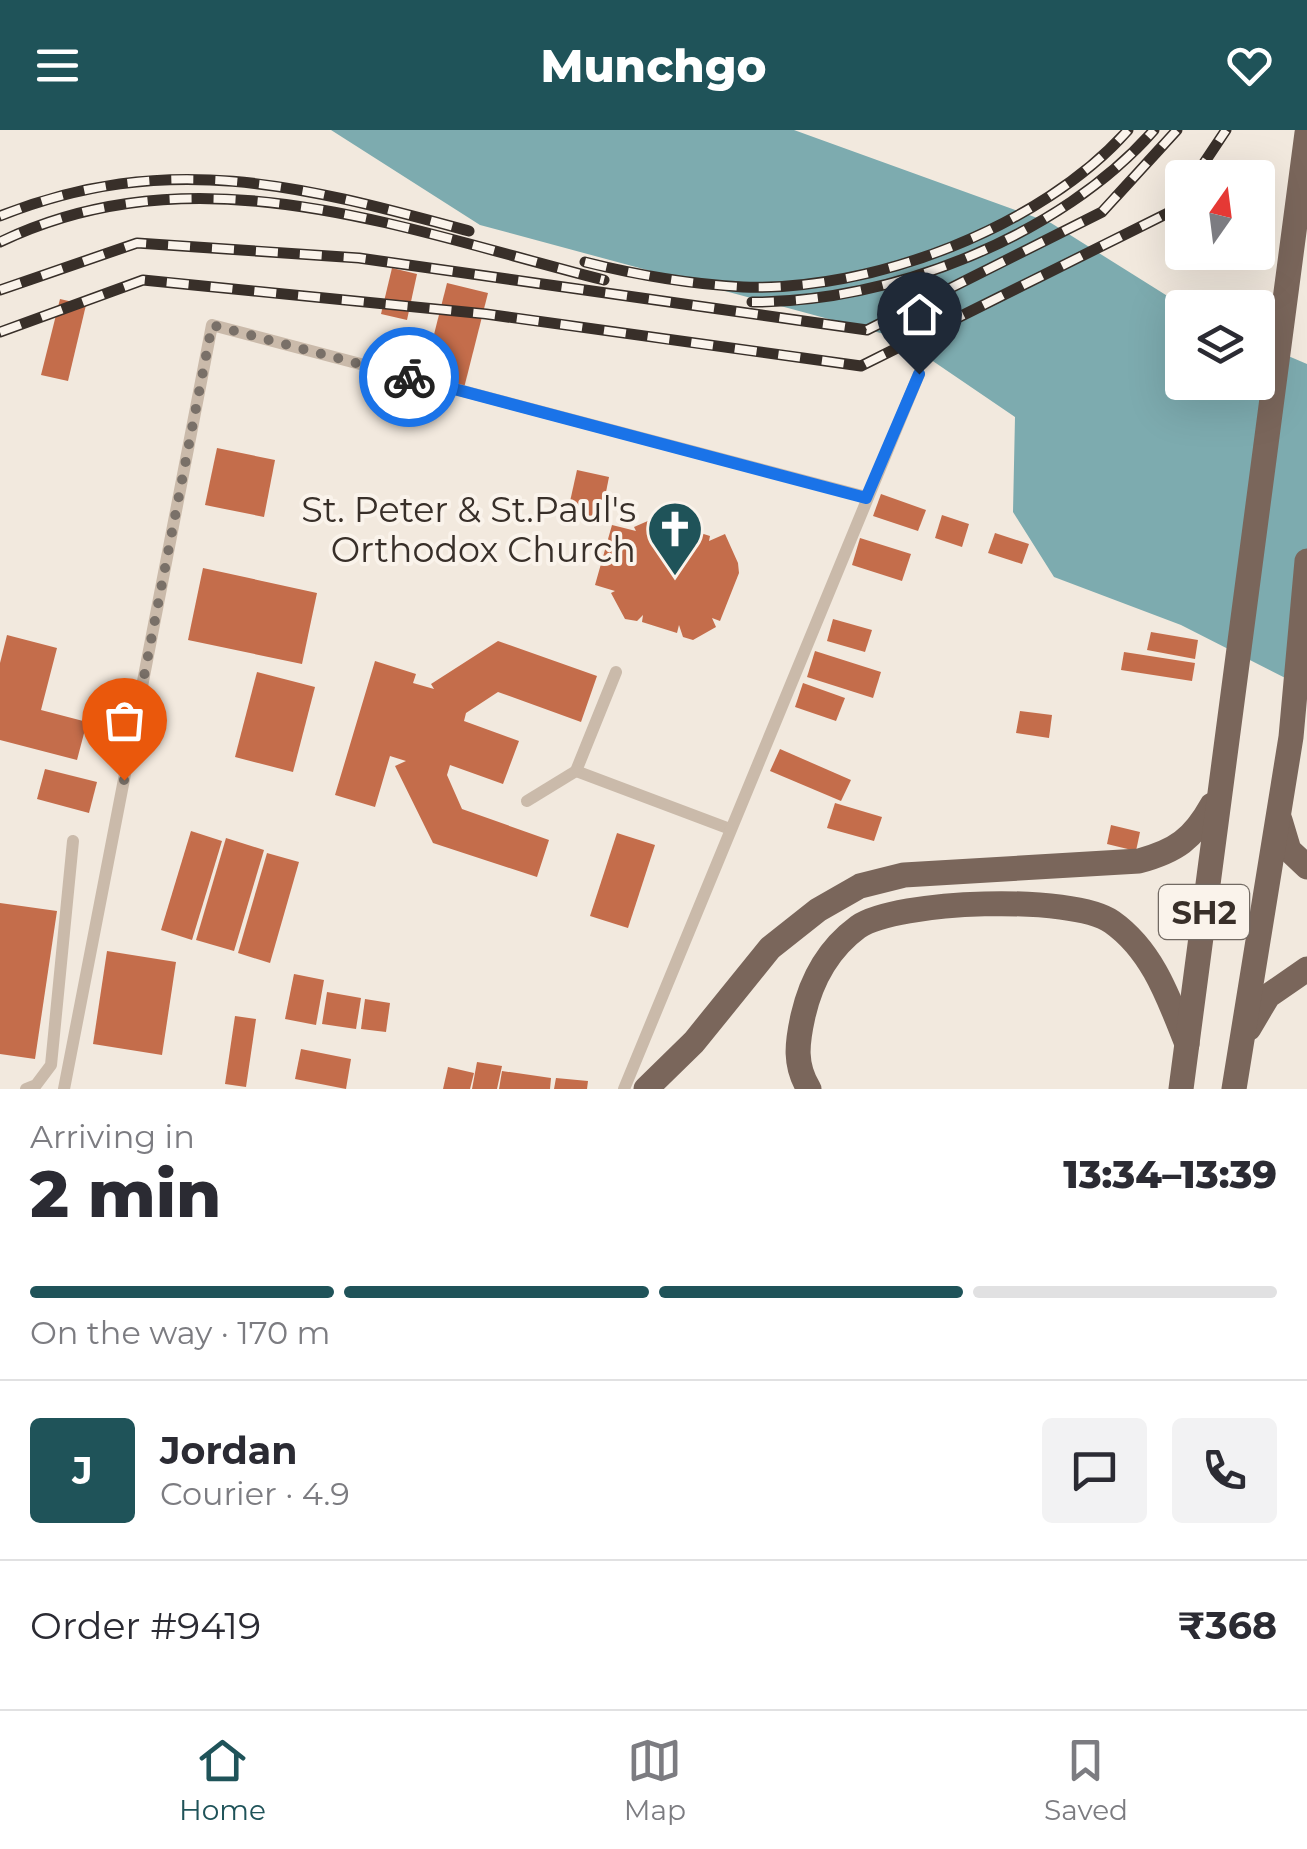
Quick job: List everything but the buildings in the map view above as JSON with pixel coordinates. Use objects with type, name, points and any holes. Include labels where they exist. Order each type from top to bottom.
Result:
[{"type":"main road","name":"SH2","points":[[1181,1089],[1307,133]]},
{"type":"main road","name":"SH2","points":[[1234,1089],[1291,738],[1307,560]]},
{"type":"main road","points":[[646,1089],[694,1042],[770,948],[818,910],[860,886],[904,875],[1154,857],[1195,835],[1218,795]]},
{"type":"main road","points":[[1278,815],[1289,850],[1307,867]]},
{"type":"main road","points":[[809,1089],[798,1072],[798,1040],[808,994],[826,958],[859,926],[883,916],[1027,901],[1070,906],[1109,920],[1140,946],[1164,986],[1189,1050]]},
{"type":"main road","points":[[1241,1043],[1268,996],[1300,972]]},
{"type":"lane","points":[[64,1089],[212,325],[866,498]]},
{"type":"lane","points":[[624,1089],[919,374]]},
{"type":"lane","points":[[527,800],[576,771],[616,672]]},
{"type":"lane","points":[[576,771],[730,829]]},
{"type":"lane","points":[[26,1089],[36,1085],[52,1064],[73,841]]},
{"type":"water","points":[[331,130],[794,130],[1051,223],[1165,294],[1165,400],[1275,400],[1275,350],[1307,364],[1307,689],[1181,625],[1054,577],[1013,512],[1015,417],[899,338],[480,225]]},
{"type":"railway","points":[[585,262],[663,278],[743,287],[793,286],[899,265],[952,247],[1050,196],[1092,165],[1128,130]]},
{"type":"railway","points":[[752,302],[860,290],[916,276],[970,256],[1072,202],[1116,168],[1154,130]]},
{"type":"railway","points":[[0,290],[137,243],[359,258],[867,330],[1102,212],[1177,130]]},
{"type":"railway","points":[[1206,160],[1226,130]]},
{"type":"railway","points":[[0,216],[62,196],[121,184],[179,179],[292,189],[469,231]]},
{"type":"railway","points":[[0,242],[75,214],[150,201],[226,199],[378,221],[604,280]]},
{"type":"railway","points":[[0,332],[143,280],[486,314],[861,366],[1165,214]]},
{"type":"way so far","points":[[124,780],[212,325],[409,377]]},
{"type":"place","name":"St. Peter & St.Paul's Orthodox Church","points":[[675,578]]},
{"type":"route","points":[[409,377],[866,498],[919,374]]}]
